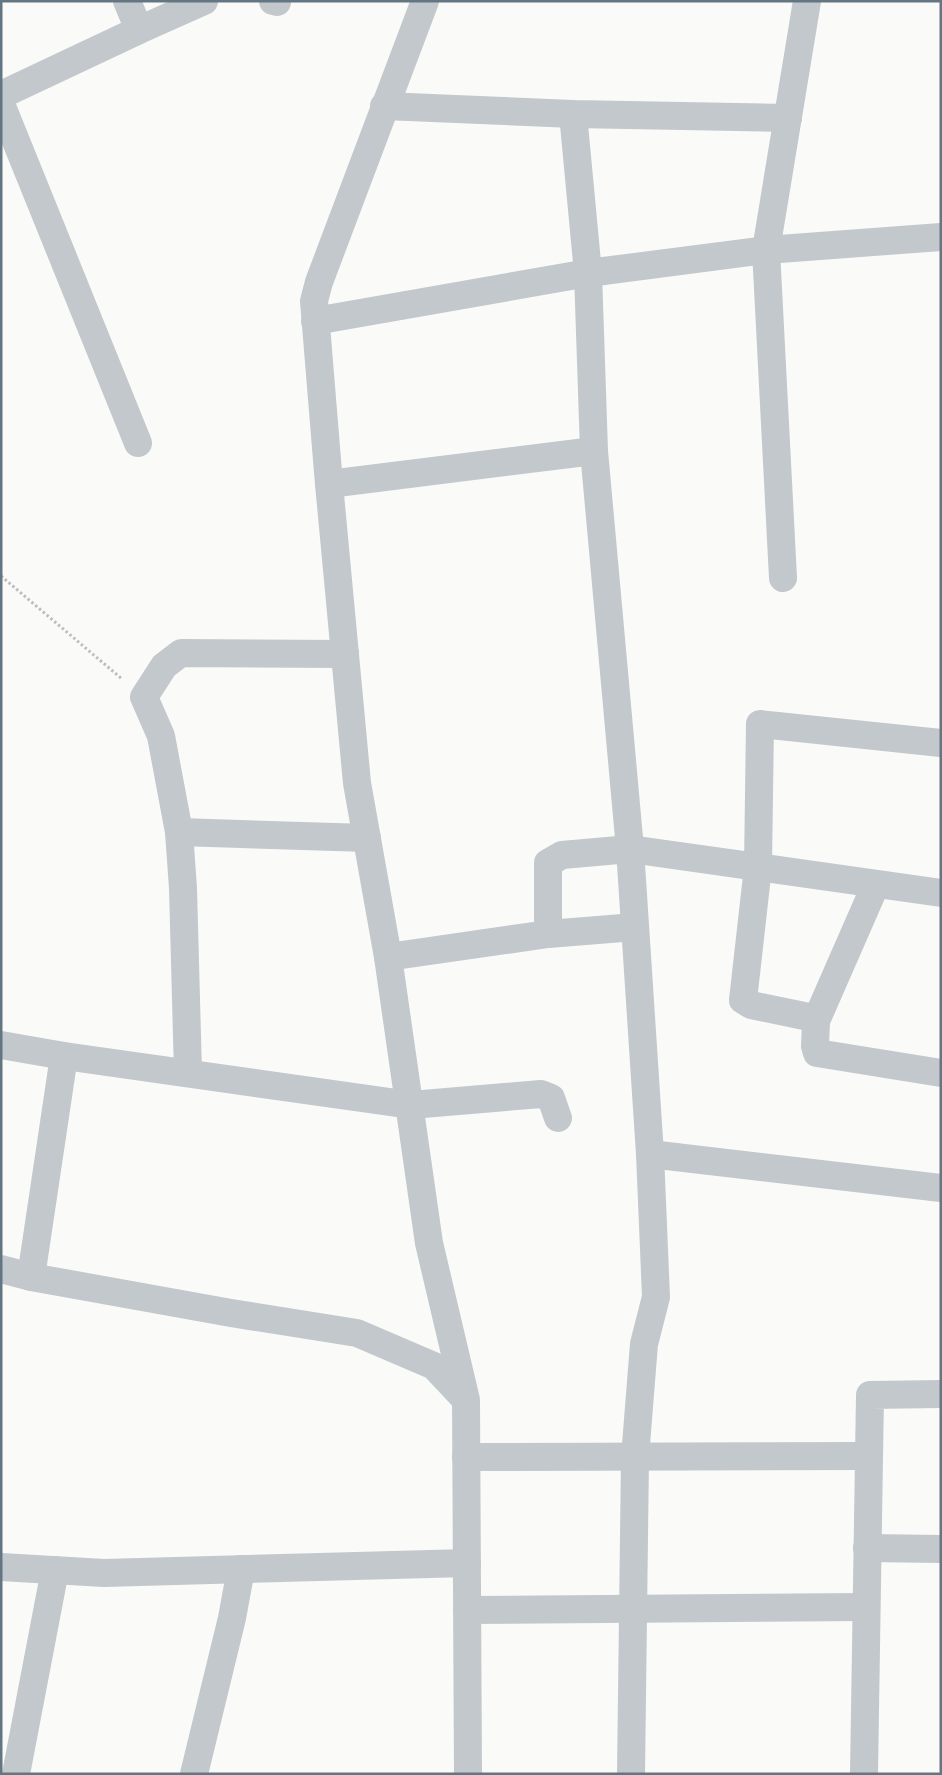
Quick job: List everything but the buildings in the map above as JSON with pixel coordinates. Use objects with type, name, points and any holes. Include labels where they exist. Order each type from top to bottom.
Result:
[{"type":"street","points":[[127,1],[139,30]]},
{"type":"street","points":[[1,95],[204,1]]},
{"type":"street","points":[[425,1],[384,106],[319,282],[314,301],[357,783],[388,958],[411,1105],[429,1243],[466,1400],[468,1774]]},
{"type":"street","points":[[783,578],[766,250],[807,1]]},
{"type":"street","points":[[1,104],[138,443]]},
{"type":"street","points":[[384,106],[573,114],[788,118]]},
{"type":"street","points":[[573,114],[588,273],[594,451],[636,927],[650,1154],[656,1297],[644,1344],[634,1457],[631,1774]]},
{"type":"street","points":[[315,321],[588,273],[766,250],[941,237]]},
{"type":"street","points":[[329,484],[594,451]]},
{"type":"street","points":[[188,1073],[183,888],[179,832],[161,736],[144,697],[164,666],[181,653],[345,654]]},
{"type":"street","points":[[816,1020],[751,1005],[743,1000],[758,867],[760,724],[941,743]]},
{"type":"street","points":[[179,832],[367,838]]},
{"type":"street","points":[[548,934],[548,863],[562,855],[630,849],[941,893]]},
{"type":"street","points":[[876,884],[816,1020],[815,1046],[817,1053],[941,1074]]},
{"type":"street","points":[[388,958],[548,934],[636,927]]},
{"type":"street","points":[[1,1045],[64,1056],[411,1105],[541,1094],[551,1098],[558,1118]]},
{"type":"street","points":[[31,1277],[64,1056]]},
{"type":"street","points":[[650,1154],[941,1188]]},
{"type":"street","points":[[1,1269],[31,1277],[231,1313],[357,1332],[434,1366],[466,1400]]},
{"type":"street","points":[[864,1774],[870,1395],[941,1394]]},
{"type":"street","points":[[466,1457],[869,1456]]},
{"type":"street","points":[[867,1548],[941,1549]]},
{"type":"street","points":[[1,1568],[104,1573],[467,1563]]},
{"type":"street","points":[[16,1774],[55,1570]]},
{"type":"street","points":[[194,1774],[232,1618],[241,1570]]},
{"type":"street","points":[[467,1610],[866,1607]]},
{"type":"path","points":[[1,576],[144,697]]}]
